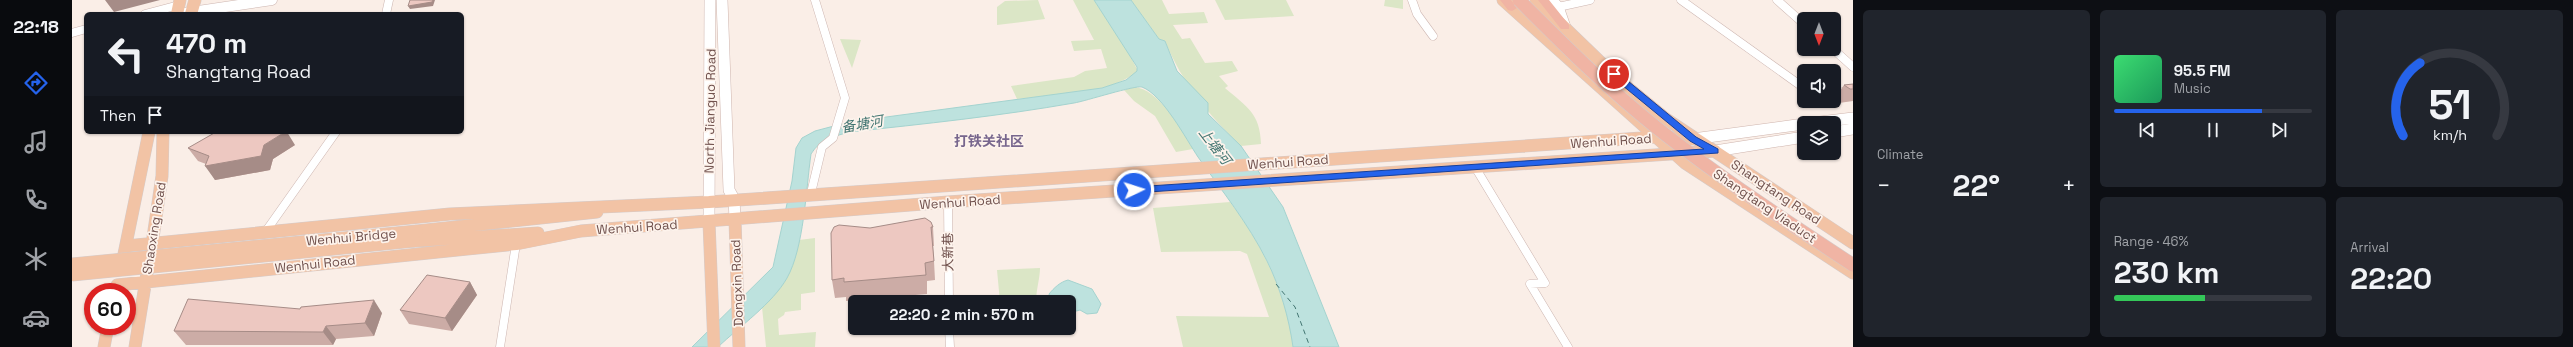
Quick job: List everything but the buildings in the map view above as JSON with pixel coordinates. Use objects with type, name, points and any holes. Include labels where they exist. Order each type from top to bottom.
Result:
[{"type":"highway","name":"Shangtang Viaduct","points":[[1528,0],[1612,80],[1694,147],[1745,185],[1853,256]]},
{"type":"highway","points":[[1543,0],[1553,5],[1564,27]]},
{"type":"highway","name":"Shangtang Viaduct","points":[[1510,2],[1656,127],[1732,185],[1853,265]]},
{"type":"main road","points":[[192,12],[195,0]]},
{"type":"main road","name":"North Jianguo Road","points":[[709,222],[710,0]]},
{"type":"main road","name":"North Jianguo Road","points":[[722,0],[729,190],[734,199],[735,219]]},
{"type":"main road","name":"Shangtang Road","points":[[1536,0],[1645,102],[1693,139],[1715,151],[1853,243]]},
{"type":"main road","name":"Shangtang Road","points":[[1510,2],[1675,154],[1853,273]]},
{"type":"main road","points":[[1841,119],[1853,118]]},
{"type":"main road","name":"Wenhui Road","points":[[126,246],[450,214],[709,202],[811,193],[1656,137],[1693,139],[1797,125]]},
{"type":"main road","points":[[1841,131],[1853,129]]},
{"type":"main road","name":"Shaoxing Road","points":[[117,283],[149,134]]},
{"type":"main road","name":"Shaoxing Road","points":[[135,347],[162,176],[163,134]]},
{"type":"main road","name":"Wenhui Road","points":[[136,283],[145,281],[516,244],[581,230],[709,222],[813,212],[948,202],[1715,151],[1797,138]]},
{"type":"main road","name":"Wenhui Bridge","points":[[72,275],[416,236],[575,216],[630,206]]},
{"type":"main road","name":"Dongxin Road","points":[[735,219],[738,340]]},
{"type":"main road","name":"Dongxin Road","points":[[709,222],[714,347]]},
{"type":"main road","name":"Wenhui Bridge","points":[[72,264],[416,236],[581,230]]},
{"type":"main road","points":[[104,347],[106,335]]},
{"type":"street","points":[[198,12],[272,0]]},
{"type":"street","points":[[386,12],[389,0]]},
{"type":"street","points":[[811,193],[822,147],[833,138],[845,98],[816,0]]},
{"type":"street","points":[[1412,0],[1417,14],[1433,36]]},
{"type":"street","points":[[1553,5],[1590,0]]},
{"type":"street","points":[[1681,0],[1797,83]]},
{"type":"street","points":[[1777,0],[1797,18]]},
{"type":"street","points":[[157,12],[179,8],[189,12]]},
{"type":"street","points":[[72,32],[84,29]]},
{"type":"street","points":[[1840,56],[1853,67]]},
{"type":"street","points":[[1841,92],[1853,91]]},
{"type":"street","points":[[266,231],[335,134]]},
{"type":"street","points":[[1475,167],[1546,283],[1530,284],[1568,347]]},
{"type":"street","name":"大新巷","points":[[948,202],[949,295]]},
{"type":"street","points":[[500,347],[516,244]]},
{"type":"street","points":[[949,335],[950,347]]},
{"type":"green space","points":[[1038,0],[1045,19],[997,25],[997,7],[1005,1]]},
{"type":"green space","points":[[1073,0],[1094,0],[1127,50],[1138,71],[1125,79],[1096,90],[1064,95],[1017,99],[1011,86],[1074,77],[1085,71],[1107,68],[1101,49],[1074,51],[1071,41],[1094,40]]},
{"type":"green space","points":[[1131,0],[1162,0],[1169,14],[1204,12],[1208,23],[1173,25],[1182,39],[1190,38],[1205,63],[1232,61],[1238,71],[1219,76],[1228,86],[1225,88],[1246,106],[1255,118],[1260,133],[1261,144],[1241,146],[1217,122],[1188,84],[1172,57],[1165,41],[1159,39]]},
{"type":"green space","points":[[1215,0],[1286,0],[1294,16],[1225,20]]},
{"type":"green space","points":[[1385,0],[1403,0],[1403,9],[1384,6]]},
{"type":"green space","points":[[840,39],[861,40],[852,68]]},
{"type":"green space","points":[[1134,87],[1143,89],[1152,94],[1160,102],[1176,121],[1193,149],[1176,152],[1155,116],[1134,101],[1124,90]]},
{"type":"green space","points":[[1230,202],[1242,218],[1271,270],[1285,308],[1293,347],[1183,347],[1176,316],[1269,317],[1247,254],[1240,251],[1161,252],[1153,208]]},
{"type":"green space","points":[[815,238],[815,292],[801,294],[801,310],[785,312],[784,315],[778,319],[779,335],[816,332],[815,347],[766,347],[762,307],[787,278],[799,240]]},
{"type":"green space","points":[[1040,268],[1037,295],[999,295],[997,270]]},
{"type":"water","points":[[1094,0],[1131,0],[1159,39],[1165,41],[1177,71],[1208,103],[1208,114],[1241,146],[1283,207],[1339,347],[1293,347],[1280,292],[1272,271],[1260,247],[1166,108],[1150,92],[1142,87],[1138,87],[1074,103],[1046,108],[849,132],[832,137],[823,142],[818,145],[811,154],[801,235],[793,265],[787,278],[765,306],[718,347],[692,347],[773,267],[792,181],[796,148],[802,138],[815,131],[849,122],[1102,88],[1126,80],[1137,71],[1137,67]]},
{"type":"water","points":[[1068,280],[1092,289],[1101,304],[1097,313],[1087,314],[1080,310],[1076,311],[1076,295],[1049,295],[1062,282]]},
{"type":"ferry route","points":[[1276,284],[1295,307],[1310,347]]},
{"type":"district","name":"打铁关社区","points":[[989,141]]},
{"type":"route","points":[[1134,190],[1715,151],[1693,139],[1645,102],[1614,74]]},
{"type":"water label","name":"备塘河","points":[[862,124]]},
{"type":"water label","name":"上塘河","points":[[1215,146]]}]
